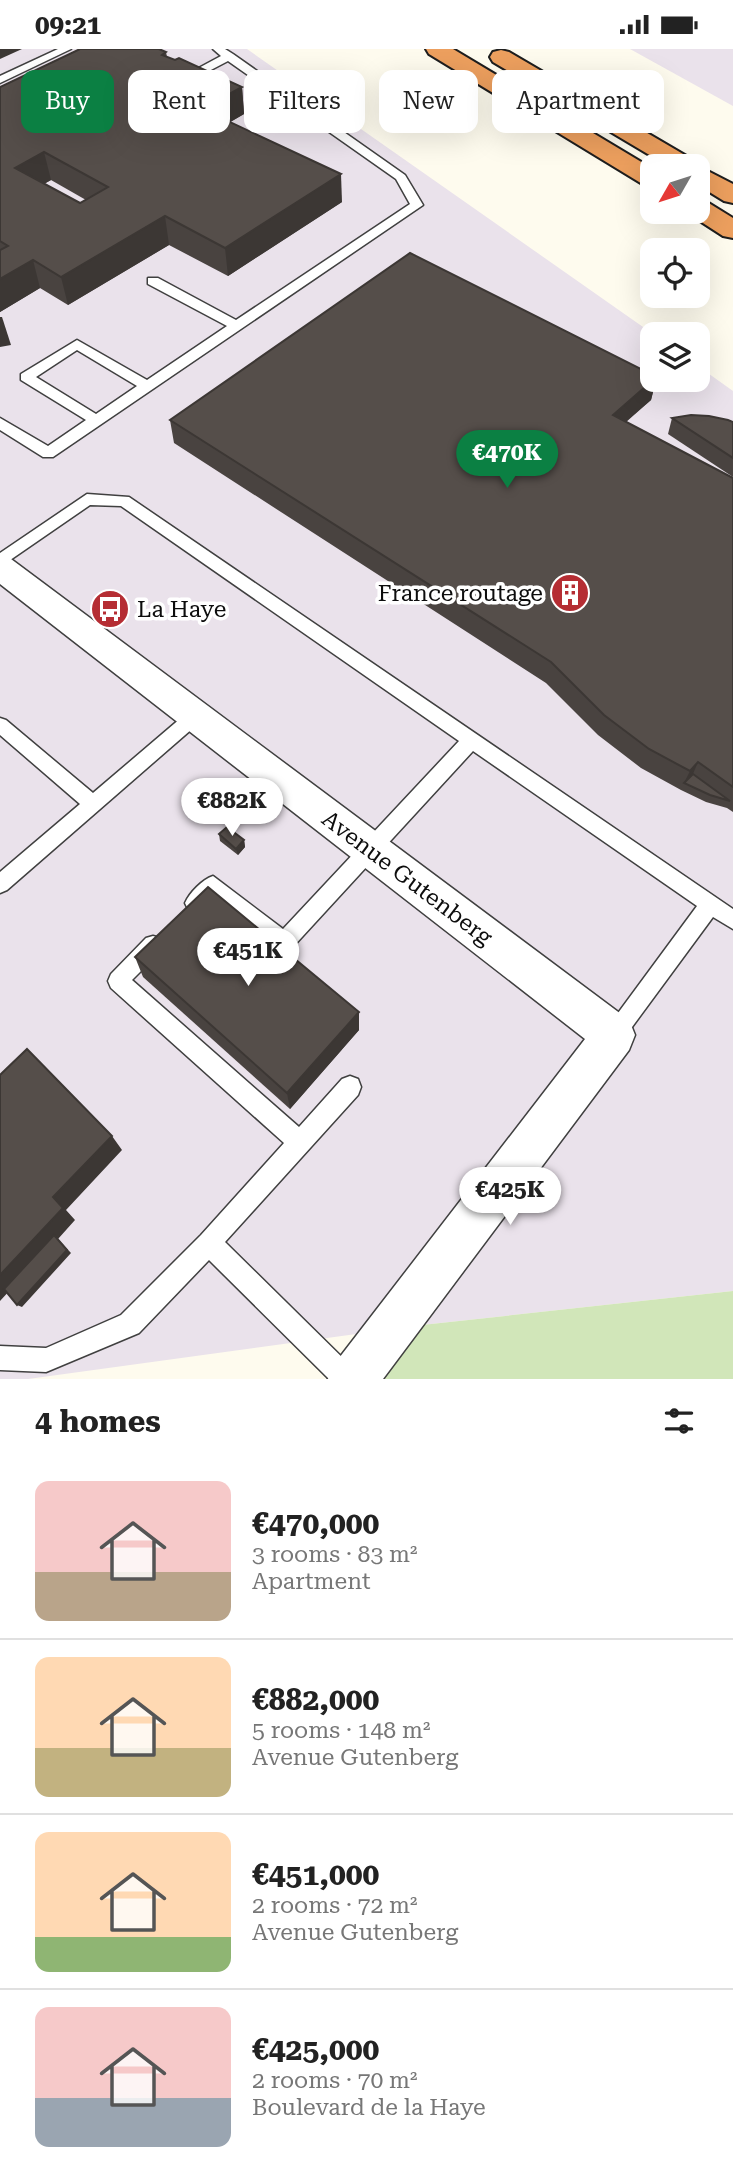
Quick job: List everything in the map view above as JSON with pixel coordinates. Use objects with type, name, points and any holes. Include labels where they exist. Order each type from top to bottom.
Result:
[{"type":"highway","points":[[437,49],[640,172]]},
{"type":"highway","points":[[487,49],[666,154]]},
{"type":"highway","points":[[710,181],[733,195]]},
{"type":"highway","points":[[710,216],[733,230]]},
{"type":"street","name":"Avenue Gutenberg","points":[[0,567],[614,1035]]},
{"type":"street","points":[[353,1379],[614,1035]]},
{"type":"lane","points":[[0,80],[66,49]]},
{"type":"lane","points":[[0,423],[48,453],[417,205],[401,177],[223,53],[198,70]]},
{"type":"lane","points":[[153,281],[237,326]]},
{"type":"lane","points":[[96,420],[26,377],[77,344],[147,386]]},
{"type":"lane","points":[[0,561],[87,499],[124,501],[733,920]]},
{"type":"lane","points":[[0,884],[194,717]]},
{"type":"lane","points":[[0,725],[93,804]]},
{"type":"lane","points":[[185,913],[213,884],[284,942],[471,741]]},
{"type":"lane","points":[[614,1035],[710,905]]},
{"type":"lane","points":[[165,933],[118,981],[300,1142]]},
{"type":"lane","points":[[0,1358],[46,1360],[130,1324],[209,1243],[350,1087]]},
{"type":"lane","points":[[209,1243],[346,1379]]},
{"type":"shaded area","points":[[0,49],[247,49],[277,70],[244,70],[244,133],[365,132],[640,325],[640,392],[710,392],[710,375],[733,391],[733,1291],[422,1325],[28,1379],[0,1379]]},
{"type":"shaded area","points":[[630,49],[733,49],[733,106]]},
{"type":"green space","points":[[733,1291],[733,1379],[382,1379],[422,1325]]},
{"type":"building","points":[[80,49],[159,49],[166,52],[162,55],[175,60],[179,58],[205,70],[128,70],[128,133],[230,133],[230,122],[244,129],[244,133],[253,133],[341,174],[225,248],[165,216],[61,277],[33,260],[0,279],[0,250],[8,246],[0,241],[0,87],[21,77],[21,133],[114,133],[114,70],[36,70]],"holes":[[[44,152],[108,187],[80,203],[15,168]]]},
{"type":"building","points":[[230,81],[242,87],[230,94]]},
{"type":"building","name":"France routage","points":[[410,253],[640,368],[640,391],[613,415],[733,478],[733,787],[698,762],[690,771],[649,749],[604,715],[551,662],[170,420]]},
{"type":"building","points":[[691,415],[733,422],[733,458],[672,418]]},
{"type":"building","points":[[693,774],[730,801],[684,783]]},
{"type":"building","points":[[227,827],[244,840],[236,849],[219,834]]},
{"type":"building","points":[[208,887],[359,1012],[287,1093],[135,957]]},
{"type":"building","points":[[27,1049],[112,1136],[53,1197],[63,1208],[0,1275],[0,1075]]},
{"type":"building","points":[[54,1235],[67,1250],[17,1305],[4,1289]]},
{"type":"place","name":"France routage","points":[[570,593]]},
{"type":"place","name":"La Haye","points":[[110,609]]}]
